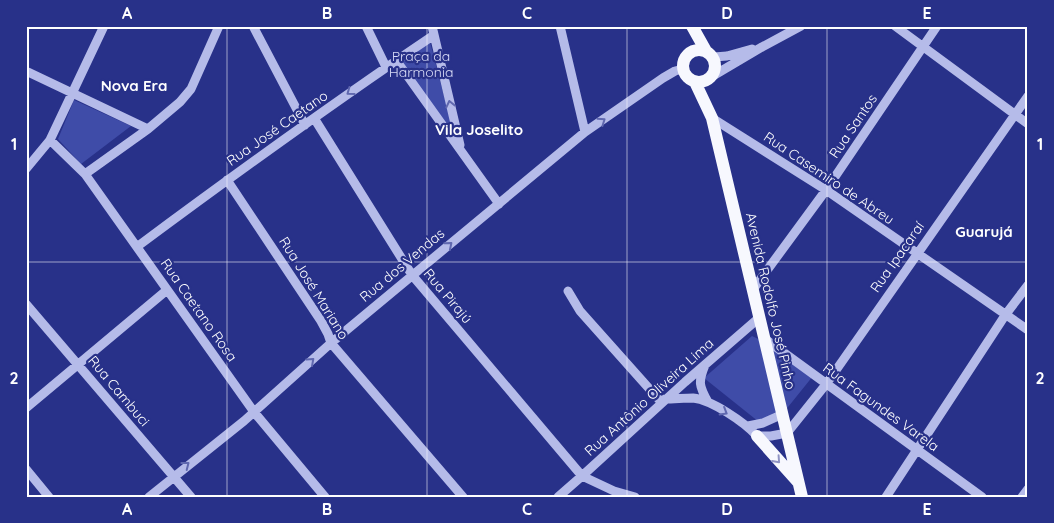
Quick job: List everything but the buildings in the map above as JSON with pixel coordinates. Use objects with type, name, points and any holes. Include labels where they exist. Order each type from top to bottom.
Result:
[{"type":"main road","points":[[687,26],[688,53],[684,60],[684,73],[695,82],[704,82],[710,78],[716,69],[710,54],[692,26]]},
{"type":"main road","points":[[688,53],[697,49],[710,54]]},
{"type":"main road","points":[[710,78],[712,115]]},
{"type":"main road","points":[[695,82],[712,115]]},
{"type":"main road","name":"Avenida Rodolfo José Pinho","points":[[712,115],[802,497]]},
{"type":"main road","points":[[756,436],[799,483]]},
{"type":"street","points":[[26,169],[50,140],[104,26]]},
{"type":"street","points":[[85,174],[148,129],[180,102],[191,89],[219,26]]},
{"type":"street","points":[[253,26],[305,125]]},
{"type":"street","points":[[366,26],[386,67]]},
{"type":"street","points":[[560,26],[585,132]]},
{"type":"street","points":[[710,78],[801,26]]},
{"type":"street","points":[[895,26],[1028,124]]},
{"type":"street","name":"Rua Santos","points":[[754,288],[826,190],[937,26]]},
{"type":"street","points":[[433,31],[462,151]]},
{"type":"street","name":"Rua José Caetano","points":[[138,246],[396,60],[433,31]]},
{"type":"street","points":[[710,54],[727,56],[762,47]]},
{"type":"street","points":[[396,60],[499,204]]},
{"type":"street","name":"Rua dos Vendas","points":[[149,497],[254,412],[330,343],[585,132],[663,78],[683,69]]},
{"type":"street","points":[[28,72],[148,129]]},
{"type":"street","name":"Rua Ipacaraí","points":[[787,433],[826,384],[1028,96]]},
{"type":"street","name":"Rua Casemiro de Abreu","points":[[712,115],[826,190],[1028,330]]},
{"type":"street","name":"Rua Pirajú","points":[[314,118],[412,275],[582,476]]},
{"type":"street","name":"Rua Caetano Rosa","points":[[50,140],[85,174],[138,246],[254,412],[324,497]]},
{"type":"street","name":"Rua José Mariano","points":[[227,180],[321,321],[328,334],[330,343],[463,497]]},
{"type":"street","points":[[886,497],[1006,314],[1028,285]]},
{"type":"street","points":[[26,408],[167,290]]},
{"type":"street","points":[[568,290],[580,311],[663,401],[693,398],[708,402],[748,426],[756,436],[787,433]]},
{"type":"street","name":"Rua Cambuci","points":[[26,304],[191,497]]},
{"type":"street","name":"Rua Antônio Oliveira Lima","points":[[558,497],[663,401],[760,317]]},
{"type":"street","name":"Rua Fagundes Varela","points":[[765,339],[982,497]]},
{"type":"street","points":[[707,362],[700,378],[700,384],[708,402]]},
{"type":"street","points":[[748,426],[763,423],[783,414]]},
{"type":"street","points":[[26,469],[49,497]]},
{"type":"street","points":[[582,476],[614,491],[635,497]]},
{"type":"street","points":[[1022,497],[1028,489]]},
{"type":"green space","name":"Praça da Harmonia","points":[[430,42],[455,138],[400,60]]},
{"type":"green space","points":[[74,100],[131,126],[81,164],[58,139]]},
{"type":"green space","points":[[752,336],[769,344],[813,376],[784,412],[759,422],[704,378]]},
{"type":"district","name":"Nova Era","points":[[134,86]]},
{"type":"district","name":"Vila Joselito","points":[[479,130]]},
{"type":"district","name":"Guarujá","points":[[984,232]]}]
